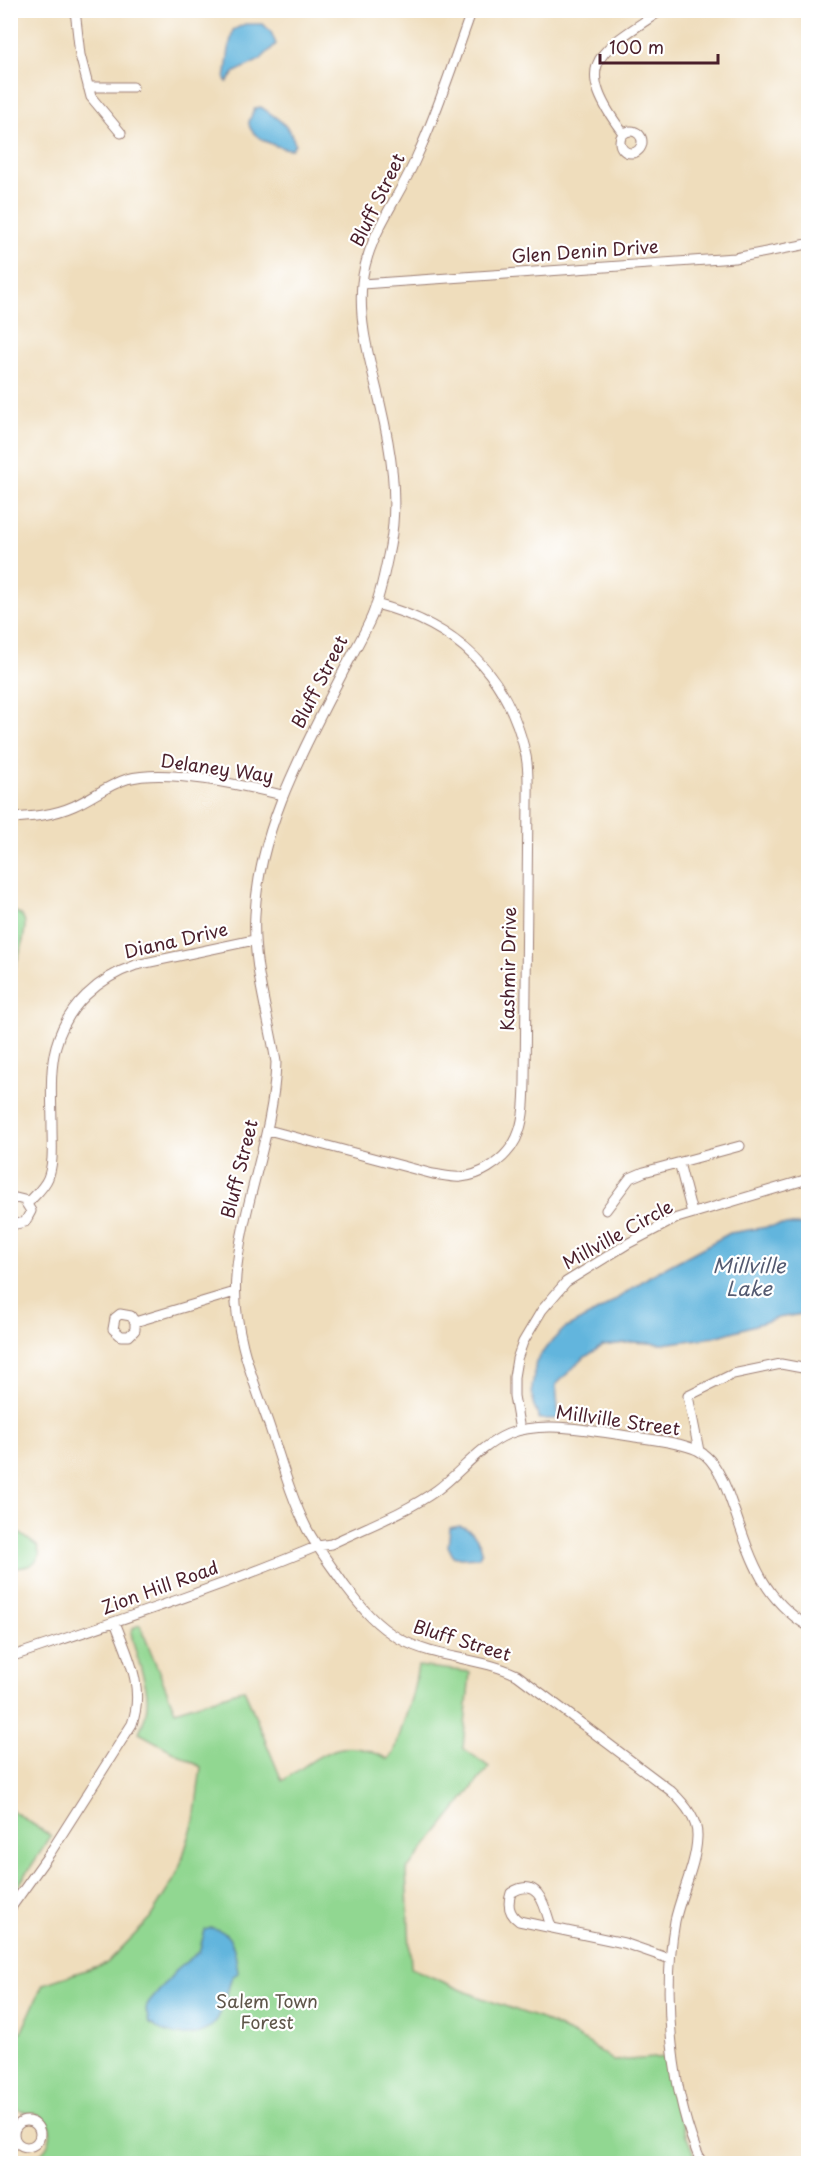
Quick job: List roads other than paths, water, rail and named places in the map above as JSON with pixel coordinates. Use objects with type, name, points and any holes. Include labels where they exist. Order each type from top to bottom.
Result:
[{"type":"street","points":[[75,10],[80,55],[88,87],[92,97],[121,133]]},
{"type":"street","name":"Bluff Street","points":[[472,10],[416,161],[372,243],[362,284],[364,335],[390,449],[394,505],[390,543],[376,604],[368,625],[311,733],[282,795],[261,867],[256,894],[254,940],[276,1062],[276,1082],[268,1130],[244,1219],[235,1292],[238,1325],[255,1384],[295,1500],[318,1546],[357,1604],[377,1624],[401,1640],[436,1653],[500,1667],[517,1675],[685,1803],[698,1836],[688,1882],[676,1917],[670,1959],[672,2028],[677,2084],[688,2130],[702,2163]]},
{"type":"street","points":[[623,134],[604,106],[597,90],[595,72],[597,63],[615,42],[662,10]]},
{"type":"street","points":[[88,87],[133,87]]},
{"type":"street","name":"Glen Denin Drive","points":[[362,284],[735,258],[808,244]]},
{"type":"street","name":"Kashmir Drive","points":[[268,1130],[433,1174],[460,1177],[478,1173],[502,1160],[513,1146],[521,1129],[525,1082],[528,784],[526,757],[512,713],[495,681],[478,660],[465,647],[436,626],[404,612],[376,604]]},
{"type":"street","name":"Delaney Way","points":[[10,818],[66,809],[114,785],[142,776],[179,776],[282,795]]},
{"type":"street","name":"Diana Drive","points":[[10,1222],[21,1224],[28,1219],[31,1211],[28,1203],[48,1180],[51,1162],[53,1066],[56,1047],[62,1030],[81,999],[95,986],[121,970],[254,940]]},
{"type":"street","points":[[606,1210],[630,1178],[662,1166],[740,1146]]},
{"type":"street","points":[[679,1163],[692,1213]]},
{"type":"street","name":"Millville Circle","points":[[520,1430],[514,1396],[517,1359],[523,1342],[553,1295],[581,1271],[660,1226],[692,1213],[808,1179]]},
{"type":"street","points":[[10,1200],[21,1198],[28,1203]]},
{"type":"street","points":[[135,1322],[235,1292]]},
{"type":"street","points":[[699,1451],[688,1396],[733,1374],[781,1364],[808,1369]]},
{"type":"street","name":"Millville Street","points":[[318,1546],[331,1544],[378,1522],[434,1491],[494,1441],[520,1430],[543,1428],[580,1430],[668,1442],[699,1451],[713,1463],[722,1479],[754,1565],[767,1589],[785,1610],[808,1626]]},
{"type":"street","name":"Zion Hill Road","points":[[10,1657],[244,1576],[318,1546]]},
{"type":"street","points":[[10,1910],[57,1843],[132,1724],[138,1705],[137,1687],[115,1622]]},
{"type":"street","points":[[551,1927],[540,1895],[534,1889],[520,1889],[511,1893],[508,1902],[513,1916],[519,1921],[624,1943],[670,1959]]},
{"type":"water","points":[[245,24],[263,24],[271,32],[276,44],[260,60],[235,72],[227,82],[225,79],[233,30]]},
{"type":"water","points":[[261,107],[290,132],[295,144],[292,149],[266,142],[250,128],[249,122],[255,108]]},
{"type":"water","name":"Millville Lake","points":[[780,1225],[808,1225],[808,1313],[778,1318],[715,1337],[662,1344],[633,1342],[602,1346],[582,1359],[556,1385],[559,1419],[539,1419],[533,1403],[532,1387],[536,1361],[564,1329],[602,1309],[650,1276],[730,1233]]},
{"type":"water","points":[[460,1526],[478,1539],[482,1552],[479,1557],[453,1556],[448,1546],[450,1528]]},
{"type":"water","points":[[211,1928],[225,1933],[229,1938],[235,1951],[238,1973],[232,1977],[219,2017],[209,2028],[193,2035],[165,2032],[149,2023],[147,2005],[178,1968],[199,1952],[205,1930]]},
{"type":"park label","name":"Salem Town Forest","points":[[267,2012]]}]
